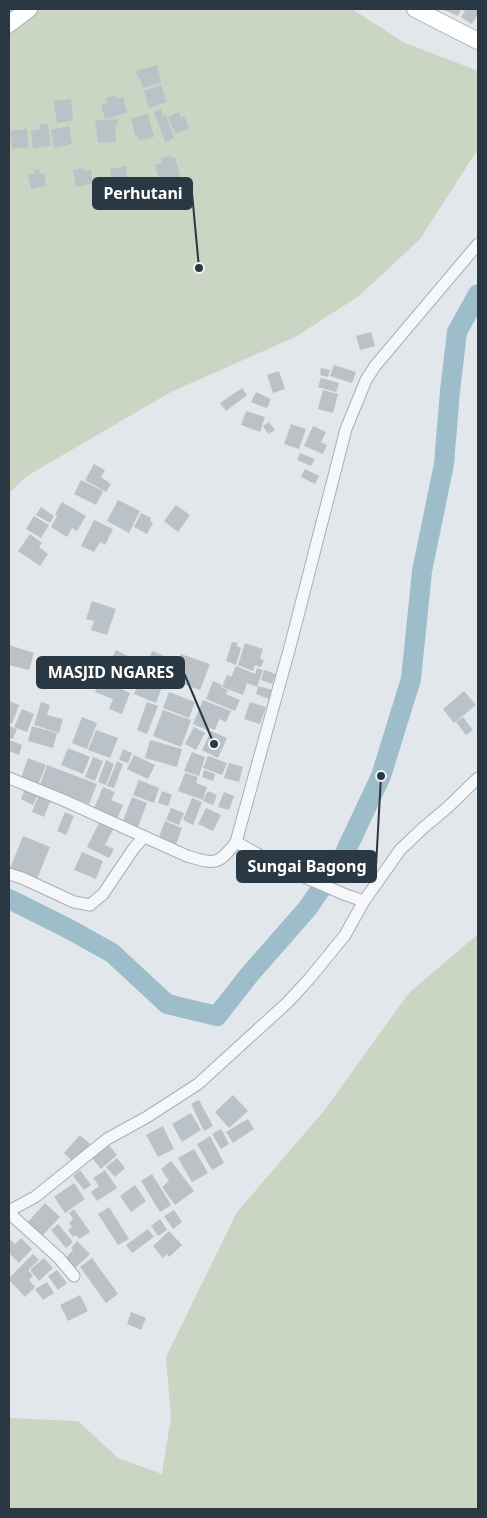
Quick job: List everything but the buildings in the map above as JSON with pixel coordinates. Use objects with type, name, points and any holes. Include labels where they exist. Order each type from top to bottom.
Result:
[{"type":"main road","points":[[9,24],[29,9]]},
{"type":"main road","points":[[415,9],[478,41]]},
{"type":"street","points":[[9,778],[63,800],[187,856],[209,862],[224,857],[236,842],[291,643],[346,429],[366,380],[375,366],[478,244]]},
{"type":"street","points":[[74,1276],[59,1258],[9,1212],[35,1197],[107,1139],[147,1117],[198,1084],[288,1002],[345,935],[364,900],[400,850],[478,778]]},
{"type":"street","points":[[9,874],[74,902],[90,905],[103,894],[134,848],[144,837]]},
{"type":"street","points":[[236,842],[281,867],[346,895],[364,900]]},
{"type":"green space","points":[[9,9],[352,9],[403,42],[478,71],[478,149],[420,239],[359,296],[295,337],[171,392],[27,476],[9,493]]},
{"type":"green space","points":[[478,934],[478,1509],[9,1509],[9,1418],[78,1421],[118,1458],[162,1474],[171,1417],[166,1357],[237,1212],[323,1112],[409,993]]},
{"type":"waterway","points":[[9,899],[112,953],[167,1004],[217,1016],[250,974],[307,909],[343,857],[381,776],[411,679],[422,571],[444,464],[457,332],[478,294]]},
{"type":"place","name":"Perhutani","points":[[199,268]]},
{"type":"place","name":"MASJID NGARES","points":[[214,744]]},
{"type":"place","name":"Sungai Bagong","points":[[381,776]]}]
